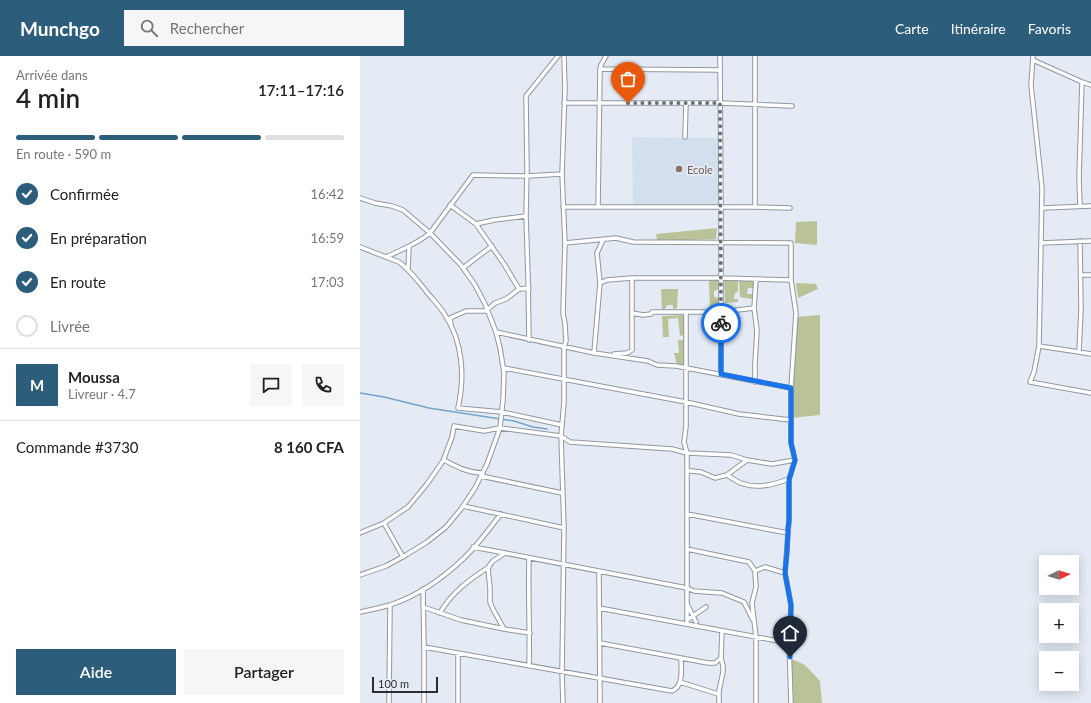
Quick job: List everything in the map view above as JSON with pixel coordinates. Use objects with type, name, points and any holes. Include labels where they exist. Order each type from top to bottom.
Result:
[{"type":"street","points":[[529,340],[526,216],[526,96],[558,56]]},
{"type":"street","points":[[563,703],[564,528],[561,436],[564,402],[564,347],[566,341],[563,313],[564,206],[562,174],[564,56]]},
{"type":"street","points":[[598,206],[600,69],[606,56]]},
{"type":"street","points":[[720,56],[721,374]]},
{"type":"street","points":[[755,56],[755,207]]},
{"type":"street","points":[[1091,85],[1033,58],[1031,85],[1042,188],[1042,243],[1039,346],[1034,372],[1030,382],[1091,393]]},
{"type":"street","points":[[600,69],[720,70]]},
{"type":"street","points":[[1080,206],[1079,178],[1082,82]]},
{"type":"street","points":[[564,103],[720,103],[792,106]]},
{"type":"street","points":[[685,137],[686,103]]},
{"type":"street","points":[[386,257],[409,247],[430,233],[473,174],[527,176],[562,174]]},
{"type":"street","points":[[360,198],[402,210],[430,233],[463,268],[475,285],[485,304],[496,332],[504,368],[500,428],[488,464],[463,506],[446,527],[428,542],[386,566],[360,575]]},
{"type":"street","points":[[450,205],[476,224],[504,264],[519,289]]},
{"type":"street","points":[[564,206],[790,208]]},
{"type":"street","points":[[1042,208],[1091,206]]},
{"type":"street","points":[[476,224],[505,218],[526,216]]},
{"type":"street","points":[[564,244],[616,238],[633,242],[791,243],[791,280],[796,313],[791,388],[791,443],[795,460],[789,480],[789,521],[785,573],[791,605],[791,703]]},
{"type":"street","points":[[594,353],[600,283],[597,253],[603,240]]},
{"type":"street","points":[[1079,352],[1081,275],[1080,241]]},
{"type":"street","points":[[1042,243],[1091,241]]},
{"type":"street","points":[[463,268],[492,246]]},
{"type":"street","points":[[360,247],[399,262],[408,269],[446,316],[459,344],[461,384],[458,408],[502,412],[562,425]]},
{"type":"street","points":[[408,269],[409,247]]},
{"type":"street","points":[[1081,275],[1091,275]]},
{"type":"street","points":[[600,283],[607,280],[632,278],[791,280]]},
{"type":"street","points":[[608,355],[627,353],[632,350],[632,278]]},
{"type":"street","points":[[755,382],[757,330],[754,308],[756,279]]},
{"type":"street","points":[[451,325],[450,318],[466,311],[487,310],[495,303],[506,299],[515,291],[528,288]]},
{"type":"street","points":[[632,313],[643,315],[651,314],[652,312],[721,312],[754,308]]},
{"type":"street","points":[[686,313],[686,426],[684,442],[687,452],[687,622]]},
{"type":"street","points":[[496,332],[594,353],[648,361],[657,365],[676,366],[791,388]]},
{"type":"street","points":[[1039,346],[1091,354]]},
{"type":"street","points":[[504,368],[686,402],[739,414],[791,420]]},
{"type":"street","points":[[360,533],[384,523],[408,507],[444,460],[454,426],[484,431],[500,428],[561,436],[570,442],[672,449],[687,452],[730,454],[748,460],[772,464],[795,460]]},
{"type":"street","points":[[444,460],[466,471],[562,493]]},
{"type":"street","points":[[686,471],[700,472],[715,478],[727,475],[748,460]]},
{"type":"street","points":[[727,475],[743,484],[754,486],[771,485],[789,480]]},
{"type":"street","points":[[463,506],[564,528]]},
{"type":"street","points":[[360,612],[390,605],[423,589],[443,576],[463,559],[501,514]]},
{"type":"street","points":[[687,514],[788,533]]},
{"type":"street","points":[[384,523],[403,557]]},
{"type":"street","points":[[473,548],[564,564],[694,590],[722,593],[744,602],[753,620]]},
{"type":"street","points":[[687,549],[749,562],[755,571],[756,587],[752,603],[756,637],[756,703]]},
{"type":"street","points":[[440,613],[445,603],[458,590],[505,553]]},
{"type":"street","points":[[529,558],[529,666]]},
{"type":"street","points":[[489,567],[490,602],[504,629]]},
{"type":"street","points":[[755,571],[765,567],[785,573]]},
{"type":"street","points":[[599,571],[600,703]]},
{"type":"street","points":[[423,589],[424,703]]},
{"type":"street","points":[[687,603],[696,622]]},
{"type":"street","points":[[389,703],[390,605]]},
{"type":"street","points":[[423,607],[461,620],[530,633]]},
{"type":"street","points":[[687,622],[692,615],[706,607]]},
{"type":"street","points":[[599,608],[687,622],[722,631],[790,643]]},
{"type":"street","points":[[719,703],[718,694],[723,672],[721,658],[722,631]]},
{"type":"street","points":[[600,643],[708,663],[714,663],[721,658]]},
{"type":"street","points":[[424,647],[672,691],[677,688],[680,682],[681,658]]},
{"type":"street","points":[[458,653],[458,703]]},
{"type":"street","points":[[680,682],[718,694]]},
{"type":"shaded area","points":[[632,137],[720,138],[720,207],[633,207]]},
{"type":"green space","points":[[817,221],[817,245],[795,243],[796,222]]},
{"type":"green space","points":[[717,228],[716,239],[657,241],[656,234]]},
{"type":"green space","points":[[709,280],[718,280],[719,289],[714,291],[714,297],[719,298],[719,310],[710,310]]},
{"type":"green space","points":[[724,280],[738,280],[738,291],[735,293],[734,299],[738,299],[738,302],[725,303]]},
{"type":"green space","points":[[739,280],[753,280],[753,288],[748,288],[747,294],[752,294],[752,299],[740,297]]},
{"type":"green space","points":[[796,283],[816,284],[818,289],[798,298]]},
{"type":"green space","points":[[661,289],[678,289],[677,308],[673,309],[673,305],[667,305],[665,309],[662,309]]},
{"type":"green space","points":[[738,314],[737,330],[723,330],[724,315]]},
{"type":"green space","points":[[684,315],[684,335],[680,336],[678,318],[668,319],[669,337],[663,337],[662,316]]},
{"type":"green space","points":[[820,315],[820,415],[791,418],[796,317]]},
{"type":"green space","points":[[678,340],[684,340],[684,367],[677,365],[674,353],[679,353]]},
{"type":"green space","points":[[792,659],[805,665],[820,681],[822,703],[792,703]]},
{"type":"waterway","points":[[360,393],[429,408],[514,421],[533,427],[547,429]]},
{"type":"way so far","points":[[628,103],[720,103],[721,323]]},
{"type":"place","name":"Ecole","points":[[679,169]]},
{"type":"route","points":[[721,323],[721,374],[791,388],[791,443],[795,460],[789,480],[789,521],[785,573],[791,605],[790,657]]}]
